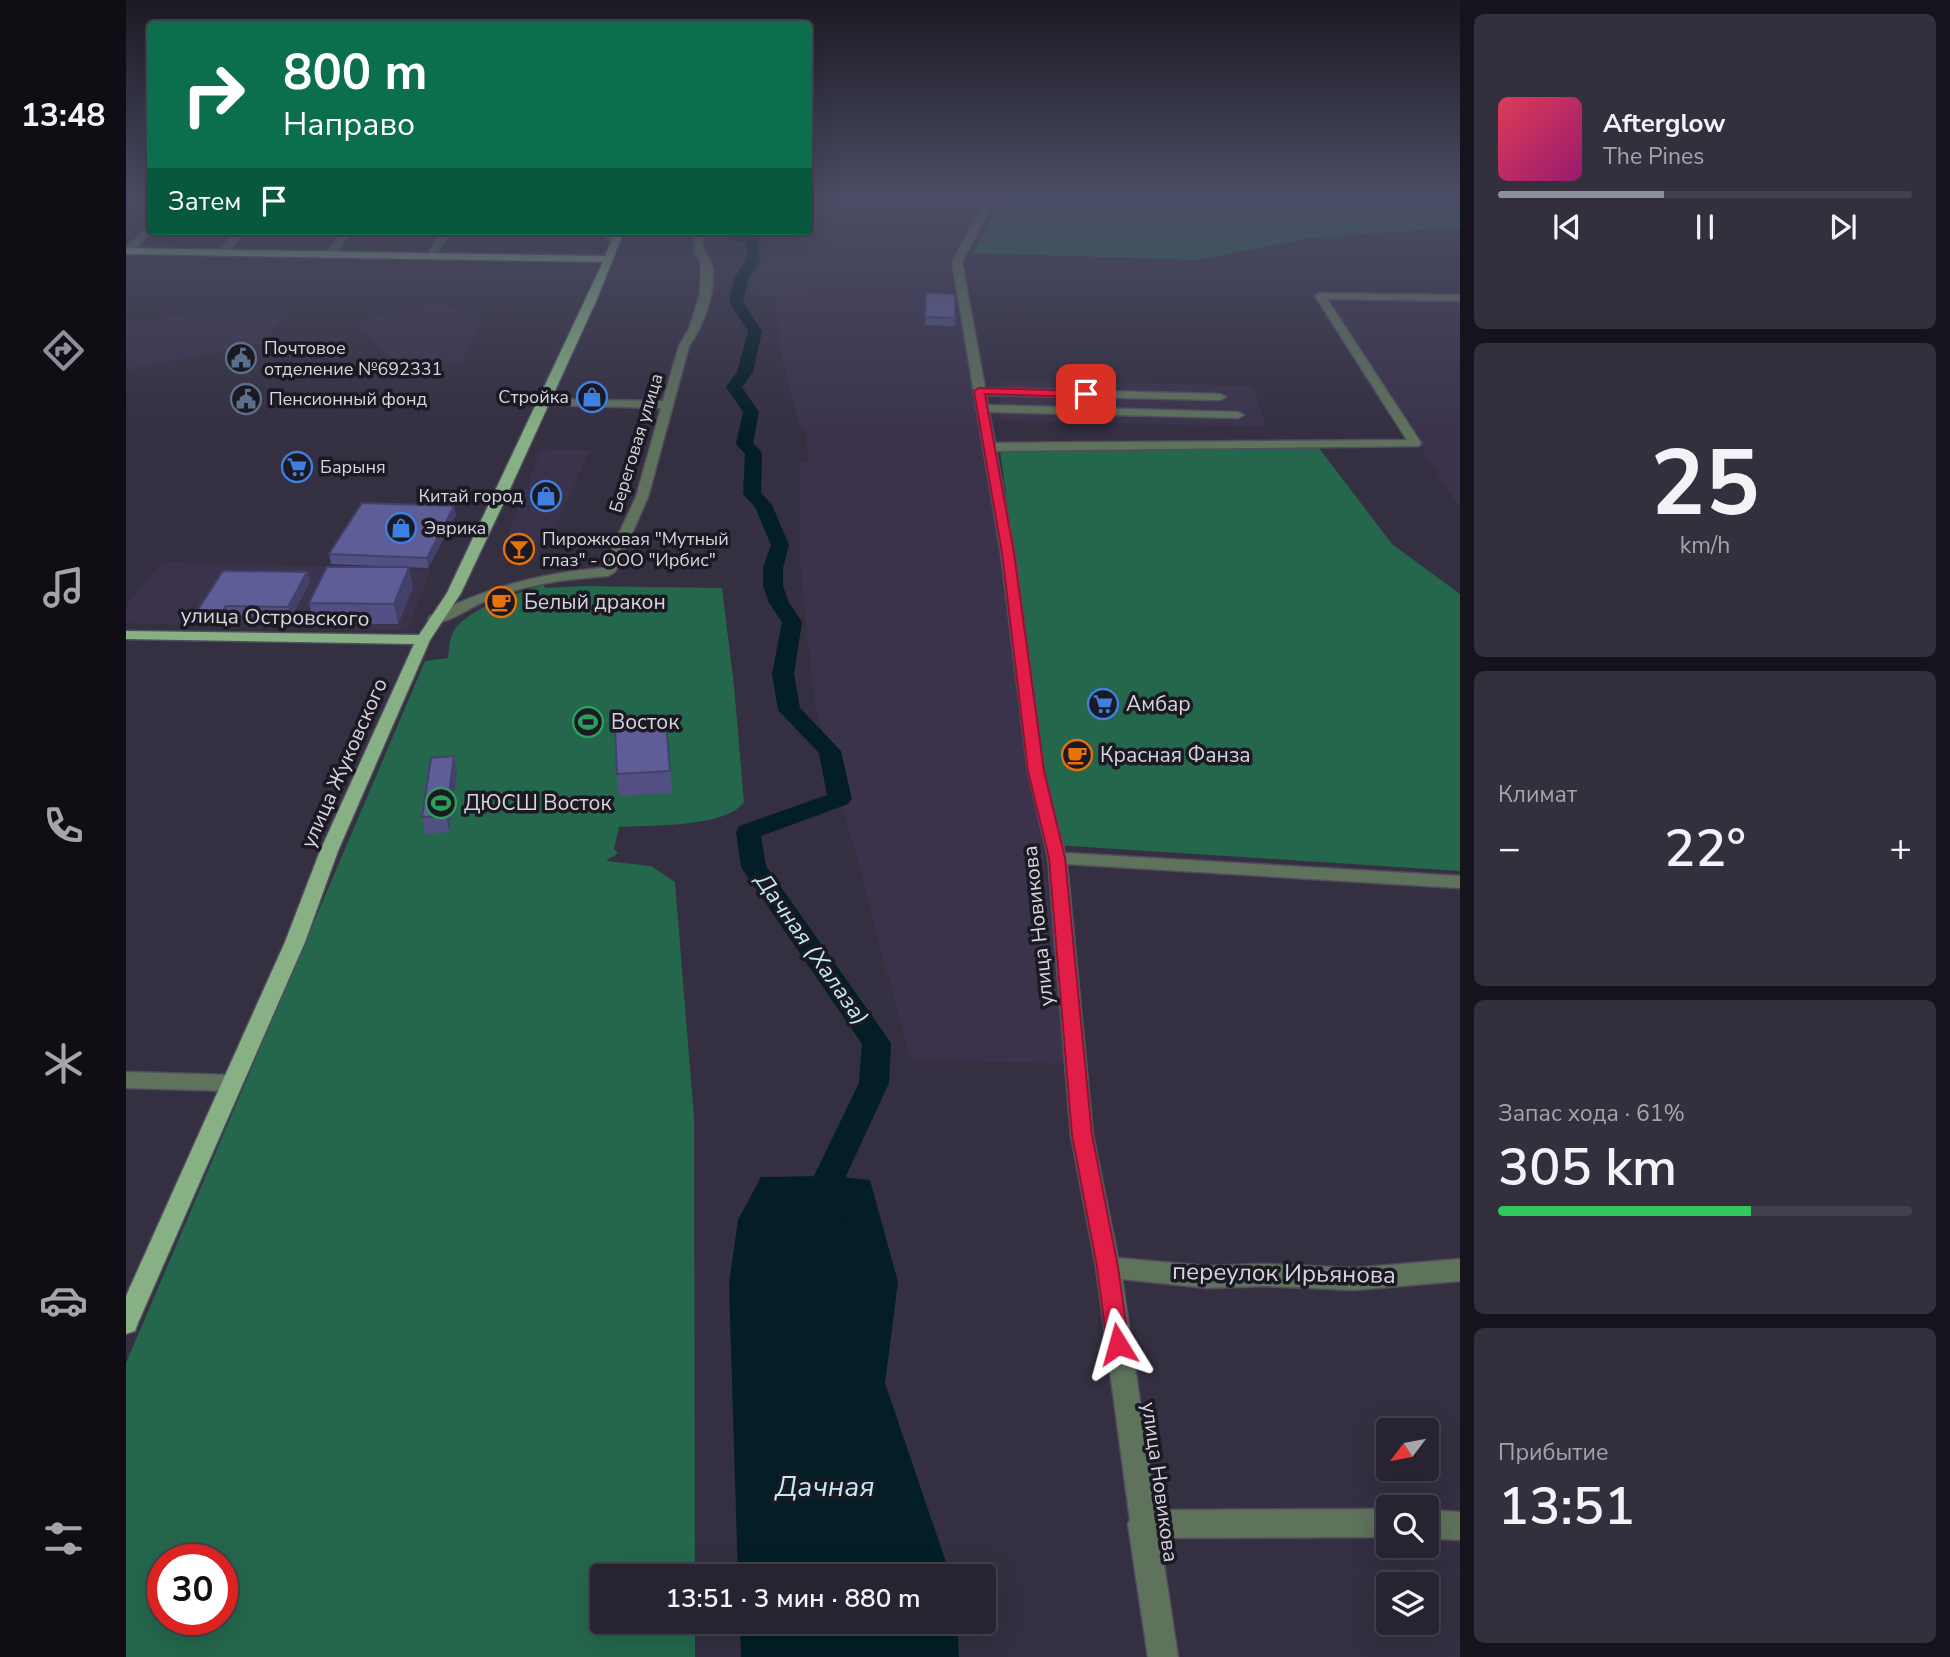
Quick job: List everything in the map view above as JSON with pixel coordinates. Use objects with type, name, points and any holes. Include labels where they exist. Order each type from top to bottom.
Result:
[{"type":"main road","name":"улица Жуковского","points":[[126,1323],[295,942],[329,852],[423,640],[454,593],[600,277]]},
{"type":"main road","name":"улица Островского","points":[[126,635],[423,640]]},
{"type":"street","name":"Береговая улица","points":[[435,619],[483,594],[517,582],[551,575],[608,572],[642,497],[684,345],[694,334],[705,277]]},
{"type":"street","name":"улица Новикова","points":[[960,277],[1008,553],[1036,771],[1057,858],[1082,1135],[1108,1267],[1142,1524],[1163,1657]]},
{"type":"street","points":[[990,447],[1415,443],[1320,296],[1460,298]]},
{"type":"street","points":[[981,400],[1220,397]]},
{"type":"street","points":[[981,400],[1238,415]]},
{"type":"street","points":[[544,402],[668,405]]},
{"type":"street","points":[[1057,858],[1460,882]]},
{"type":"street","points":[[126,1080],[231,1083]]},
{"type":"street","name":"переулок Ирьянова","points":[[1108,1267],[1207,1276],[1265,1275],[1354,1279],[1460,1270]]},
{"type":"street","points":[[1142,1524],[1376,1522]]},
{"type":"street","points":[[1439,1525],[1460,1526]]},
{"type":"shaded area","points":[[757,277],[957,277],[958,291],[810,289],[955,293],[985,458],[1007,557],[1069,1064],[910,1059],[814,698],[800,565],[799,462],[808,462],[805,431],[799,425],[783,363],[775,296],[752,297]]},
{"type":"shaded area","points":[[1326,298],[1460,299],[1460,509]]},
{"type":"shaded area","points":[[429,305],[443,305],[481,319],[461,363],[391,358],[356,321]]},
{"type":"shaded area","points":[[186,314],[286,314],[264,343],[126,370],[126,321],[146,321]]},
{"type":"shaded area","points":[[999,380],[1252,386],[1267,427],[1000,420]]},
{"type":"shaded area","name":"Китай город","points":[[541,449],[591,450],[547,543],[504,545]]},
{"type":"shaded area","points":[[162,562],[431,569],[407,631],[126,623],[126,606]]},
{"type":"green space","points":[[1319,448],[1392,544],[1460,594],[1460,871],[1055,845],[1000,451]]},
{"type":"green space","points":[[543,585],[546,588],[722,588],[744,802],[721,817],[704,821],[619,827],[614,849],[618,853],[606,861],[651,866],[675,882],[694,1118],[695,1564],[590,1564],[590,1634],[695,1634],[695,1657],[126,1657],[126,1363],[425,661],[448,658],[452,635],[457,626],[478,610]]},
{"type":"water","name":"Дачная","points":[[830,1176],[870,1180],[898,1282],[885,1383],[947,1564],[738,1564],[729,1284],[738,1220],[761,1177]]},
{"type":"water","points":[[740,1634],[958,1634],[959,1657],[741,1657]]},
{"type":"building","points":[[926,293],[955,294],[955,318],[925,317]]},
{"type":"building","name":"Эврика","points":[[362,503],[454,506],[427,558],[329,554]]},
{"type":"building","points":[[327,567],[409,567],[394,604],[309,603]]},
{"type":"building","points":[[223,571],[307,572],[288,607],[226,606],[223,610],[198,610]]},
{"type":"building","points":[[666,724],[670,771],[617,774],[615,727]]},
{"type":"building","points":[[454,756],[446,816],[422,817],[431,758]]},
{"type":"waterway","name":"Дачная (Халаза)","points":[[742,277],[736,302],[755,331],[745,372],[734,387],[751,412],[744,444],[754,453],[752,494],[763,505],[780,545],[772,577],[775,594],[792,622],[783,674],[789,710],[830,751],[840,799],[748,832],[754,867],[877,1043],[874,1083],[830,1176],[838,1209]]},
{"type":"place","name":"Почтовое отделение №692331","points":[[241,358]]},
{"type":"place","name":"Стройка","points":[[592,397]]},
{"type":"place","name":"Пенсионный фонд","points":[[246,399]]},
{"type":"place","name":"Барыня","points":[[297,467]]},
{"type":"place","name":"Китай город","points":[[546,496]]},
{"type":"place","name":"Эврика","points":[[401,528]]},
{"type":"place","name":"Пирожковая \"Мутный глаз\" - ООО \"Ирбис\"","points":[[519,549]]},
{"type":"place","name":"Белый дракон","points":[[501,602]]},
{"type":"place","name":"Амбар","points":[[1103,704]]},
{"type":"place","name":"Восток","points":[[588,722]]},
{"type":"place","name":"Красная Фанза","points":[[1077,755]]},
{"type":"place","name":"ДЮСШ Восток","points":[[441,803]]},
{"type":"route","points":[[1086,394],[979,391],[1008,553],[1036,771],[1057,858],[1082,1135],[1108,1267],[1118,1344]]}]
